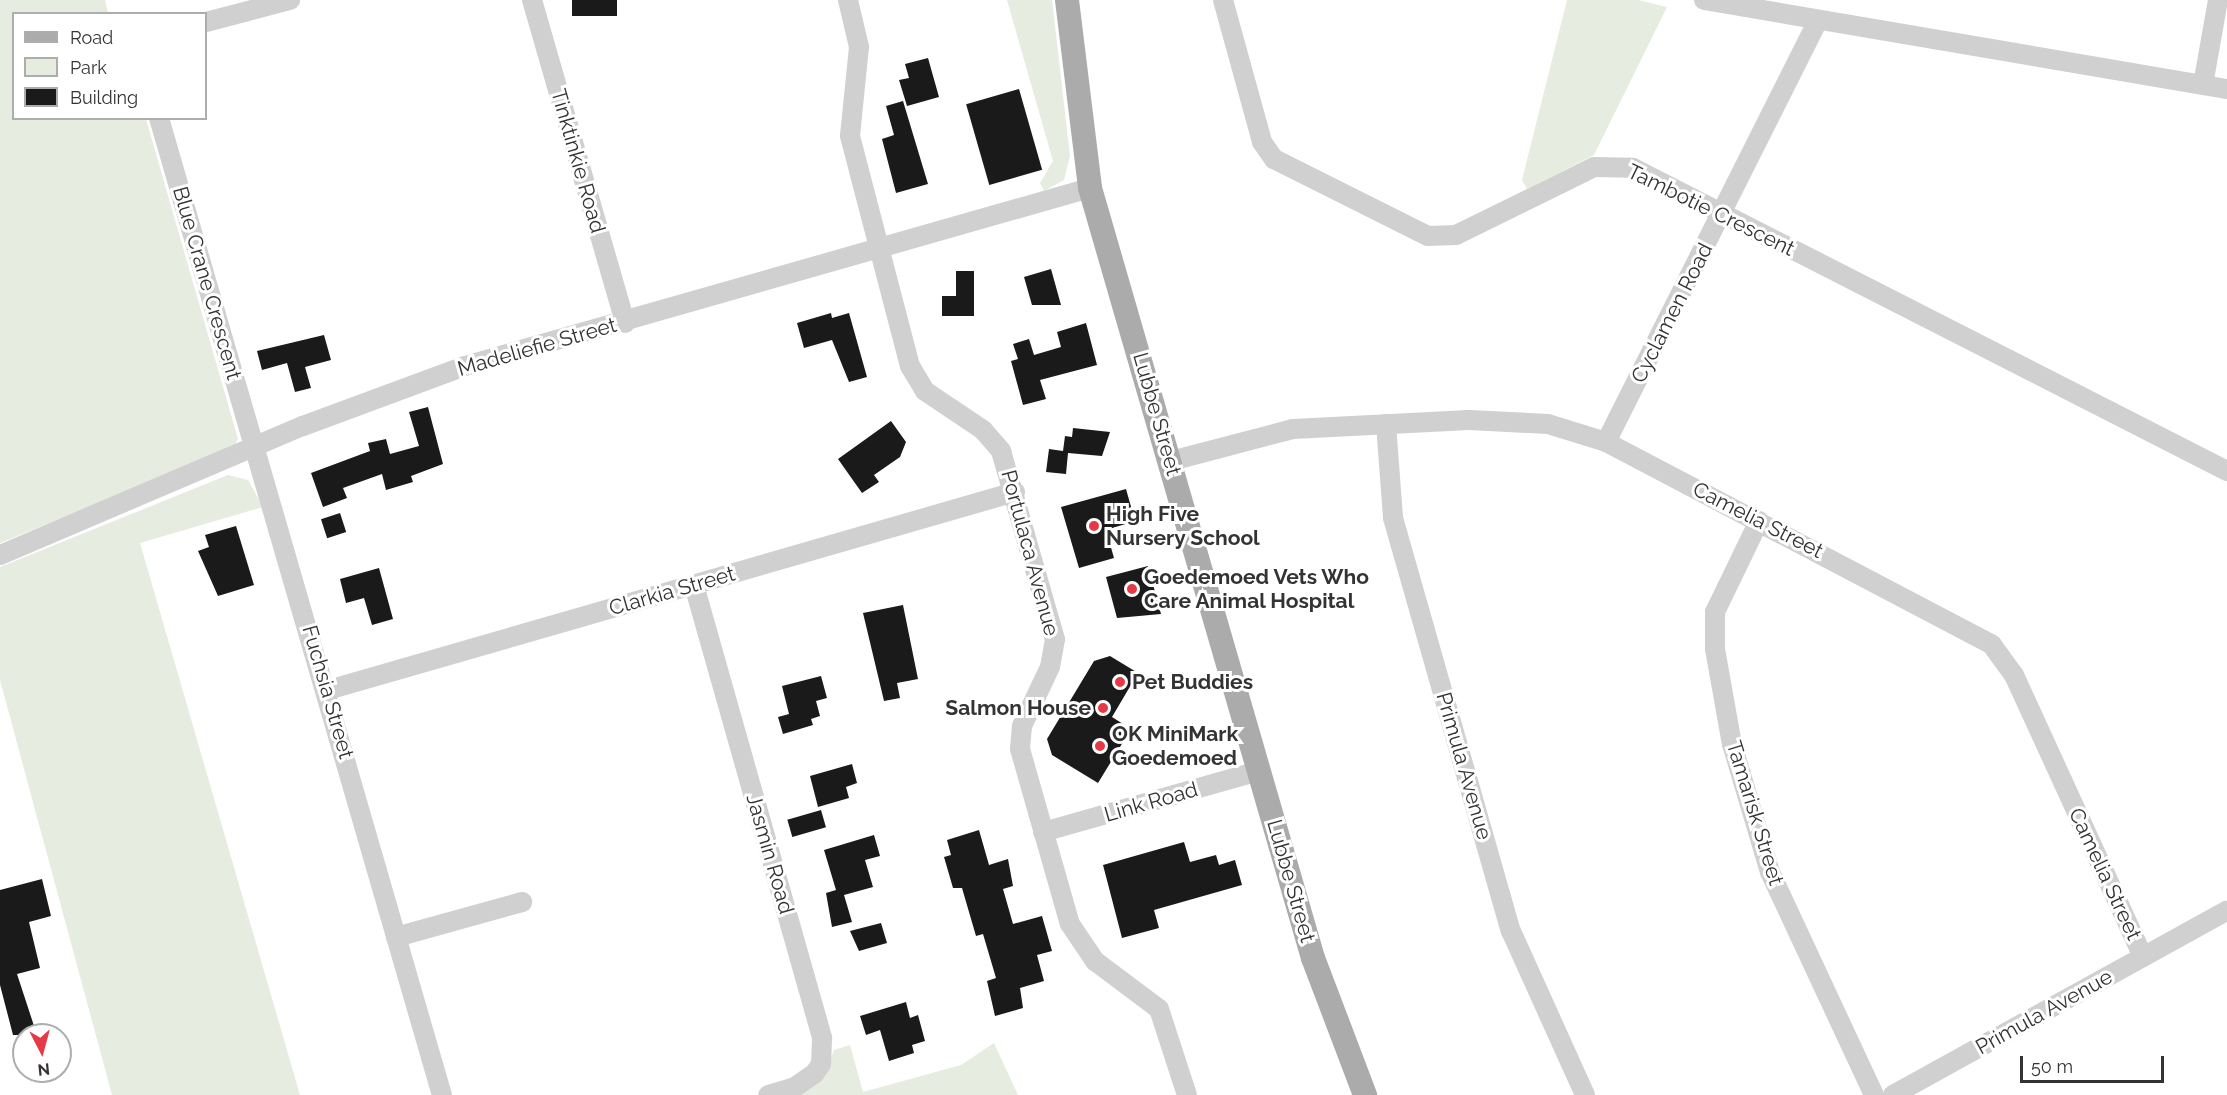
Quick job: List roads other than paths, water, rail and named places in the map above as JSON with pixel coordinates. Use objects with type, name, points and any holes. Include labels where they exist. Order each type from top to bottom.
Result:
[{"type":"main road","name":"Lubbe Street","points":[[1067,0],[1090,188],[1322,987],[1365,1095]]},
{"type":"street","points":[[207,22],[290,0]]},
{"type":"street","name":"Tinktinkie Road","points":[[532,0],[625,322]]},
{"type":"street","points":[[848,0],[859,47],[850,136],[881,250]]},
{"type":"street","name":"Tambotie Crescent","points":[[1223,0],[1262,142],[1274,159],[1428,236],[1456,235],[1605,165],[1633,168],[2227,471]]},
{"type":"street","points":[[1704,0],[1817,22],[2227,89]]},
{"type":"street","points":[[2203,85],[2218,0]]},
{"type":"street","name":"Cyclamen Road","points":[[1606,442],[1723,214],[1817,22]]},
{"type":"street","name":"Blue Crane Crescent","points":[[160,120],[255,448]]},
{"type":"street","name":"Madeliefie Street","points":[[0,555],[255,448],[465,366],[881,250],[1090,188]]},
{"type":"street","name":"Portulaca Avenue","points":[[881,250],[889,294],[917,380],[994,441],[1015,492],[1055,639],[1050,667],[1020,737],[1043,832],[1076,937],[1095,961],[1159,1009],[1187,1095]]},
{"type":"street","name":"Camelia Street","points":[[1171,461],[1293,429],[1469,420],[1548,424],[1606,442],[1992,645],[2014,675],[2143,957]]},
{"type":"street","name":"Primula Avenue","points":[[1386,424],[1393,518],[1511,931],[1585,1095]]},
{"type":"street","name":"Fuchsia Street","points":[[255,448],[328,690],[442,1095]]},
{"type":"street","name":"Clarkia Street","points":[[328,690],[1015,492]]},
{"type":"street","name":"Tamarisk Street","points":[[1759,521],[1715,612],[1715,649],[1732,744],[1770,872],[1874,1095]]},
{"type":"street","name":"Jasmin Road","points":[[694,585],[822,1038],[821,1064],[815,1073],[795,1088],[768,1095]]},
{"type":"street","name":"Link Road","points":[[1043,832],[1259,771]]},
{"type":"street","points":[[396,937],[522,902]]},
{"type":"street","name":"Primula Avenue","points":[[1893,1095],[2227,911]]},
{"type":"place","name":"High Five Nursery School","points":[[1094,526]]},
{"type":"place","name":"Goedemoed Vets Who Care Animal Hospital","points":[[1132,589]]},
{"type":"place","name":"Pet Buddies","points":[[1120,682]]},
{"type":"place","name":"Salmon House","points":[[1103,708]]},
{"type":"place","name":"OK MiniMark Goedemoed","points":[[1100,746]]}]
